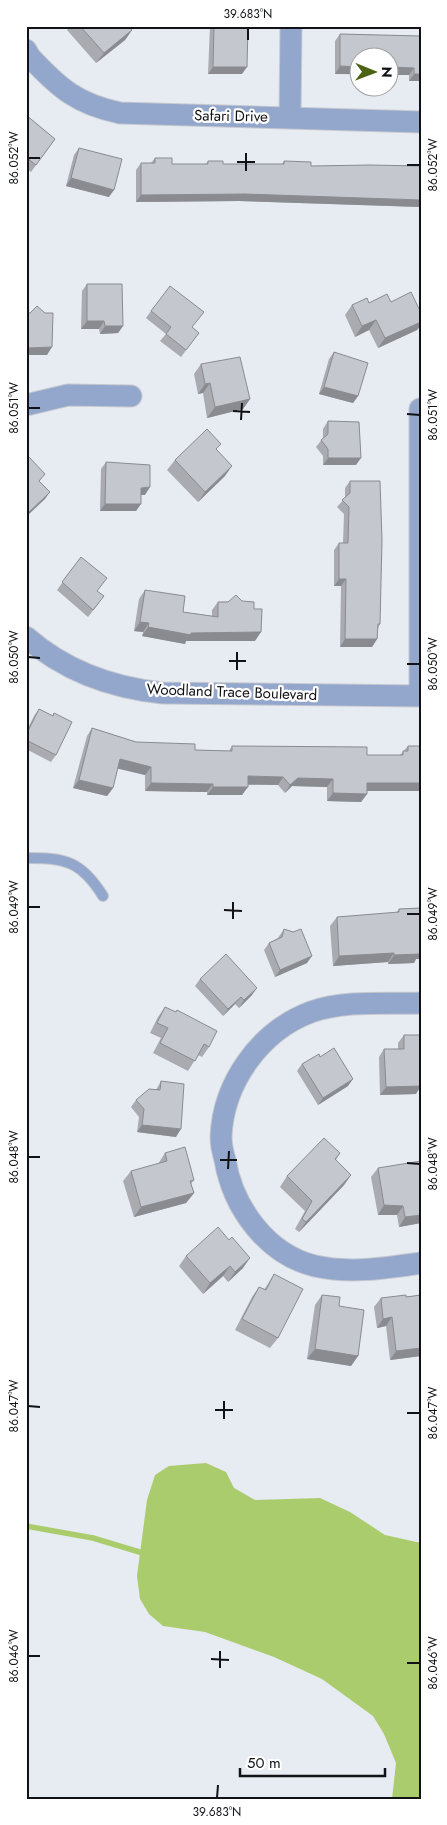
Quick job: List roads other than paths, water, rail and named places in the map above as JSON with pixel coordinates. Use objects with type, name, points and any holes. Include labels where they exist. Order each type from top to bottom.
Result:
[{"type":"street","points":[[290,117],[291,26]]},
{"type":"street","name":"Safari Drive","points":[[26,50],[51,80],[65,92],[82,102],[120,114],[290,117],[421,122]]},
{"type":"street","points":[[26,405],[50,398],[68,396],[131,396]]},
{"type":"street","points":[[420,409],[420,696]]},
{"type":"street","name":"Woodland Trace Boulevard","points":[[26,637],[64,664],[100,680],[136,690],[163,693],[420,696]]},
{"type":"street","points":[[421,1003],[342,1005],[312,1012],[274,1033],[256,1050],[239,1074],[228,1100],[221,1138],[227,1172],[241,1208],[263,1237],[285,1254],[314,1266],[344,1271],[374,1270],[421,1263]]},
{"type":"lane","points":[[26,858],[50,858],[77,865],[93,880],[103,896]]},
{"type":"waterway","points":[[26,1526],[93,1538],[146,1554]]}]
